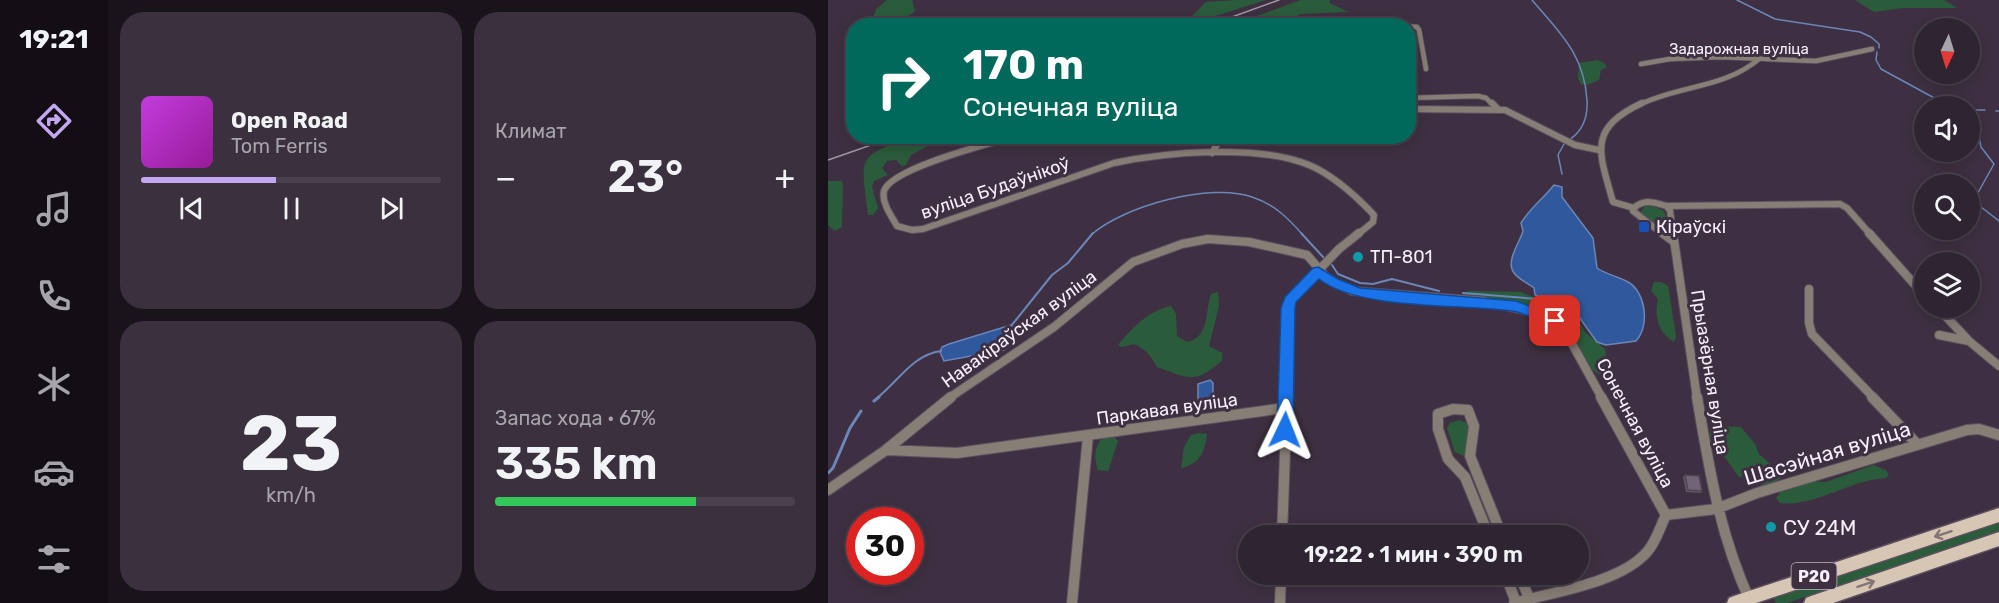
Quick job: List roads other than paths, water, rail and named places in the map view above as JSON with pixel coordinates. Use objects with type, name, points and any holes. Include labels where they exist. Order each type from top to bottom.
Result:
[{"type":"main road","name":"Р20","points":[[1734,603],[1750,600],[1999,515]]},
{"type":"main road","name":"Р20","points":[[1811,603],[1999,539]]},
{"type":"street","points":[[1416,27],[1419,30],[1426,69]]},
{"type":"street","name":"Задарожная вуліца","points":[[1641,64],[1697,58],[1816,61],[1872,49]]},
{"type":"street","points":[[1634,208],[1613,202],[1599,150],[1602,136],[1608,126],[1631,109],[1677,91],[1717,82],[1753,68],[1759,59]]},
{"type":"street","points":[[1416,98],[1478,96],[1486,98],[1502,109],[1568,142],[1599,150]]},
{"type":"street","points":[[1416,109],[1502,109]]},
{"type":"street","name":"вуліца Будаўнікоў","points":[[991,144],[907,171],[890,181],[884,190],[885,200],[897,226],[912,230],[940,225],[1135,157],[1212,153],[1273,157],[1309,165],[1368,208],[1374,215],[1373,222],[1339,249],[1318,272]]},
{"type":"street","points":[[1212,153],[1217,144]]},
{"type":"street","points":[[1673,240],[1647,225],[1632,211],[1634,208],[1641,202],[1666,206],[1840,204],[1847,208],[1914,284]]},
{"type":"street","name":"Прыазёрная вуліца","points":[[1666,206],[1670,210],[1683,320],[1716,509],[1733,567],[1750,600]]},
{"type":"street","name":"Навакіраўская вуліца","points":[[828,490],[886,450],[953,395],[1054,327],[1133,262],[1196,241],[1230,239],[1307,255],[1318,272]]},
{"type":"street","points":[[1282,525],[1288,308],[1290,300],[1318,272]]},
{"type":"street","name":"Сонечная вуліца","points":[[1318,272],[1333,283],[1359,293],[1516,306],[1555,321],[1565,331],[1578,352],[1666,515],[1647,554],[1629,566],[1575,587],[1515,603],[1509,585]]},
{"type":"street","points":[[1809,289],[1809,323],[1812,334],[1917,444]]},
{"type":"street","points":[[1948,318],[1999,366]]},
{"type":"street","points":[[1939,335],[1969,340]]},
{"type":"street","points":[[1485,525],[1465,477],[1448,459],[1438,429],[1438,414],[1446,410],[1461,407],[1467,410],[1474,426],[1470,456],[1498,525]]},
{"type":"street","name":"Паркавая вуліца","points":[[886,450],[957,453],[1285,408]]},
{"type":"street","name":"Шасэйная вуліца","points":[[1666,515],[1716,509],[1757,493],[1967,429],[1979,429],[1999,435]]},
{"type":"street","name":"Паркавая вуліца","points":[[1072,603],[1088,436]]},
{"type":"street","points":[[1280,603],[1281,585]]},
{"type":"street","points":[[1523,585],[1528,598]]},
{"type":"water","points":[[1554,185],[1562,187],[1562,197],[1593,238],[1597,268],[1628,282],[1639,293],[1644,318],[1643,327],[1636,341],[1606,345],[1597,342],[1579,317],[1567,308],[1535,295],[1534,288],[1514,273],[1511,263],[1523,231],[1521,223]]},
{"type":"water","points":[[1011,325],[1017,327],[1016,338],[1004,350],[944,361],[940,352],[942,347]]},
{"type":"water","points":[[1210,380],[1213,383],[1213,404],[1200,408],[1198,406],[1198,384]]},
{"type":"waterway","points":[[1532,0],[1569,45],[1576,57],[1585,84],[1587,112],[1581,128],[1569,140]]},
{"type":"waterway","points":[[1737,0],[1775,19],[1860,32],[1871,37],[1879,44],[1879,48]]},
{"type":"waterway","points":[[1877,52],[1876,60],[1881,69],[1931,96]]},
{"type":"waterway","points":[[1980,110],[1985,110]]},
{"type":"waterway","points":[[1980,142],[1981,147],[1994,164],[1975,198],[1976,203],[1999,221]]},
{"type":"waterway","points":[[1562,174],[1558,155],[1564,144]]},
{"type":"waterway","points":[[1092,234],[1105,224],[1145,206],[1191,195],[1235,193],[1260,200],[1280,212],[1303,235]]},
{"type":"waterway","points":[[1301,233],[1324,258]]},
{"type":"waterway","points":[[1011,326],[1052,275],[1068,263],[1092,234]]},
{"type":"waterway","points":[[1332,265],[1338,274],[1360,283],[1373,284],[1392,279],[1439,291]]},
{"type":"waterway","points":[[1463,293],[1537,299],[1543,296]]},
{"type":"waterway","points":[[877,398],[914,363],[931,353],[941,351]]},
{"type":"waterway","points":[[874,401],[879,397]]},
{"type":"waterway","points":[[828,473],[833,468],[850,428],[861,411]]},
{"type":"railway","points":[[1229,18],[1279,0]]},
{"type":"railway","points":[[828,160],[874,144]]},
{"type":"place","name":"Кіраўскі","points":[[1644,227]]},
{"type":"place","name":"ТП-801","points":[[1358,257]]},
{"type":"place","name":"СУ 24М","points":[[1771,527]]}]
